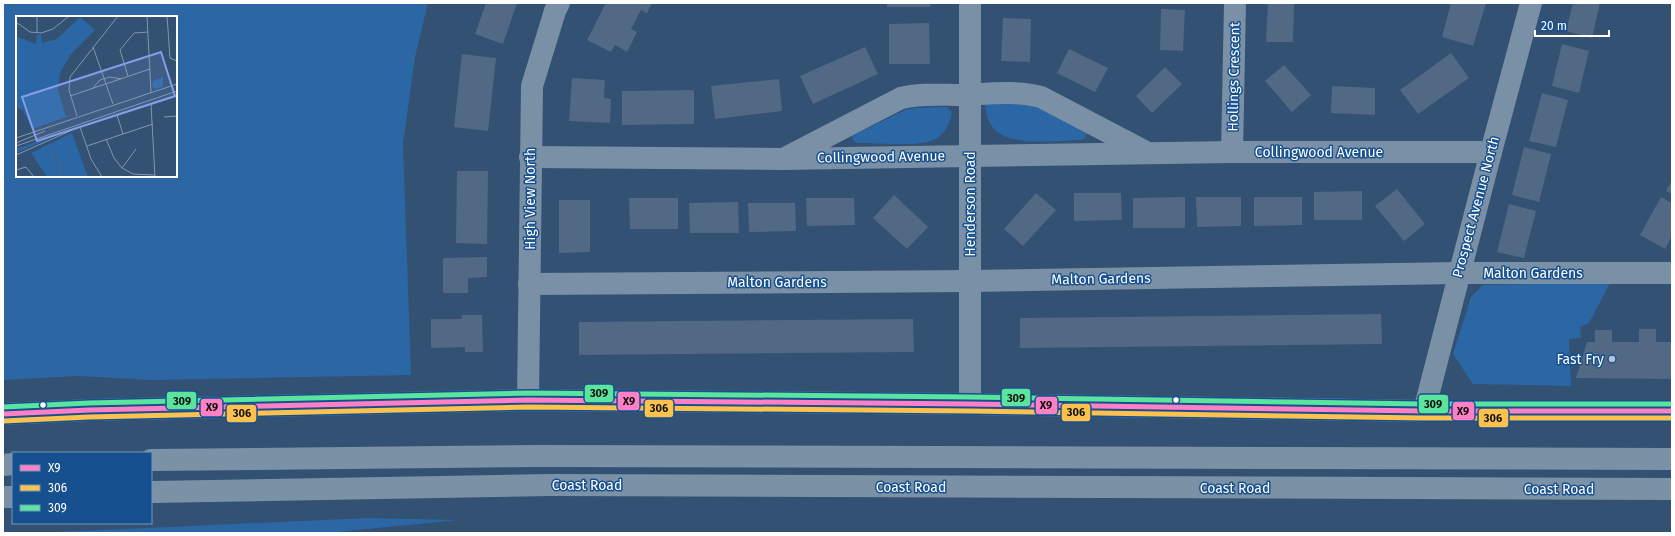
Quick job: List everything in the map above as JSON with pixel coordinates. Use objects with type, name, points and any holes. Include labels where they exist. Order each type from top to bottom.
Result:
[{"type":"highway","name":"Coast Road","points":[[152,460],[540,456],[1672,459]]},
{"type":"highway","name":"Coast Road","points":[[152,492],[551,485],[1672,489]]},
{"type":"street","name":"High View North","points":[[528,400],[532,86],[555,11],[559,3]]},
{"type":"street","name":"Henderson Road","points":[[970,3],[970,404]]},
{"type":"street","name":"Hollings Crescent","points":[[1232,152],[1235,3]]},
{"type":"street","name":"Prospect Avenue North","points":[[1424,411],[1531,3]]},
{"type":"street","name":"Collingwood Avenue","points":[[783,159],[901,98],[911,96],[970,94],[1031,94],[1041,97],[1148,153]]},
{"type":"street","name":"Collingwood Avenue","points":[[530,157],[783,159],[1232,152],[1491,152]]},
{"type":"street","name":"Malton Gardens","points":[[529,284],[970,281],[1459,273],[1672,273]]},
{"type":"street","points":[[3,414],[89,410],[528,400],[970,404],[1424,411],[1672,411]]},
{"type":"shaded area","points":[[3,3],[428,3],[415,57],[403,144],[411,375],[152,380],[78,376],[3,380]]},
{"type":"shaded area","points":[[988,102],[1034,103],[1087,133],[1085,138],[1082,140],[1047,142],[1033,142],[1008,137],[998,133],[991,125],[985,105]]},
{"type":"shaded area","points":[[947,107],[952,112],[950,120],[944,132],[934,140],[918,143],[897,144],[857,143],[853,140],[852,136],[905,110],[915,108]]},
{"type":"shaded area","points":[[1610,283],[1589,323],[1580,327],[1581,338],[1569,339],[1571,386],[1473,384],[1453,354],[1471,297],[1483,285]]},
{"type":"shaded area","points":[[368,518],[458,520],[327,533],[35,533]]},
{"type":"building","points":[[486,3],[517,3],[503,44],[475,34]]},
{"type":"building","points":[[606,3],[652,3],[647,13],[641,10],[631,29],[637,32],[627,52],[615,45],[611,52],[587,40]]},
{"type":"building","points":[[887,3],[930,3],[930,7],[887,7]]},
{"type":"building","points":[[1268,3],[1294,3],[1293,42],[1266,42]]},
{"type":"building","points":[[1451,3],[1486,3],[1473,46],[1442,37]]},
{"type":"building","points":[[1573,3],[1600,3],[1592,38],[1566,31]]},
{"type":"building","points":[[1161,9],[1185,10],[1183,51],[1160,50]]},
{"type":"building","points":[[1003,18],[1031,19],[1030,62],[1001,61]]},
{"type":"building","points":[[929,23],[930,64],[889,64],[889,24]]},
{"type":"building","points":[[1562,44],[1589,51],[1579,93],[1552,86]]},
{"type":"building","points":[[865,47],[878,74],[813,104],[800,76]]},
{"type":"building","points":[[1069,49],[1108,68],[1095,92],[1057,73]]},
{"type":"building","points":[[1451,53],[1469,78],[1418,114],[1400,90]]},
{"type":"building","points":[[462,54],[496,58],[488,131],[454,127]]},
{"type":"building","points":[[1284,65],[1311,95],[1292,112],[1265,81]]},
{"type":"building","points":[[1165,67],[1182,84],[1152,113],[1136,96]]},
{"type":"building","points":[[572,78],[605,80],[604,98],[611,99],[610,123],[569,121]]},
{"type":"building","points":[[779,79],[782,111],[715,119],[711,86]]},
{"type":"building","points":[[1332,86],[1375,88],[1375,115],[1331,113]]},
{"type":"building","points":[[694,90],[694,124],[622,125],[622,91]]},
{"type":"building","points":[[1542,93],[1568,100],[1556,147],[1529,141]]},
{"type":"building","points":[[1524,147],[1551,154],[1539,202],[1512,195]]},
{"type":"building","points":[[457,171],[488,171],[487,244],[456,243]]},
{"type":"building","points":[[1672,180],[1672,194],[1666,191]]},
{"type":"building","points":[[1397,189],[1425,224],[1404,241],[1375,206]]},
{"type":"building","points":[[1362,191],[1362,220],[1314,220],[1314,192]]},
{"type":"building","points":[[1036,193],[1056,210],[1023,246],[1004,229]]},
{"type":"building","points":[[1074,193],[1121,193],[1122,220],[1074,221]]},
{"type":"building","points":[[894,195],[928,227],[907,249],[873,218]]},
{"type":"building","points":[[1185,197],[1185,228],[1133,228],[1133,198]]},
{"type":"building","points":[[1196,197],[1241,197],[1241,226],[1197,227]]},
{"type":"building","points":[[1254,197],[1302,197],[1302,225],[1254,226]]},
{"type":"building","points":[[1661,197],[1672,203],[1672,236],[1665,249],[1640,235]]},
{"type":"building","points":[[629,198],[678,198],[678,229],[630,229]]},
{"type":"building","points":[[806,198],[854,198],[855,225],[807,226]]},
{"type":"building","points":[[559,200],[590,200],[590,252],[559,253]]},
{"type":"building","points":[[738,202],[739,233],[690,233],[689,203]]},
{"type":"building","points":[[748,203],[795,203],[796,231],[749,232]]},
{"type":"building","points":[[1509,204],[1536,211],[1524,258],[1497,252]]},
{"type":"building","points":[[487,257],[487,277],[468,278],[468,293],[443,293],[443,258]]},
{"type":"building","points":[[1381,314],[1382,344],[1020,348],[1020,318]]},
{"type":"building","points":[[462,315],[482,315],[483,352],[465,352],[465,347],[431,348],[431,319],[462,319]]},
{"type":"building","points":[[913,319],[914,352],[579,355],[579,322]]},
{"type":"building","points":[[1639,329],[1656,329],[1656,342],[1672,342],[1671,379],[1576,378],[1587,342],[1595,342],[1595,330],[1612,330],[1612,342],[1639,342]]},
{"type":"transit line","name":"309","points":[[3,407],[89,403],[528,393],[970,397],[1424,404],[1672,404]]},
{"type":"transit line","name":"X9","points":[[3,414],[89,410],[528,400],[970,404],[1424,411],[1672,411]]},
{"type":"transit line","name":"306","points":[[3,421],[89,417],[528,407],[970,411],[1424,418],[1672,418]]},
{"type":"place","name":"Fast Fry","points":[[1612,359]]}]
